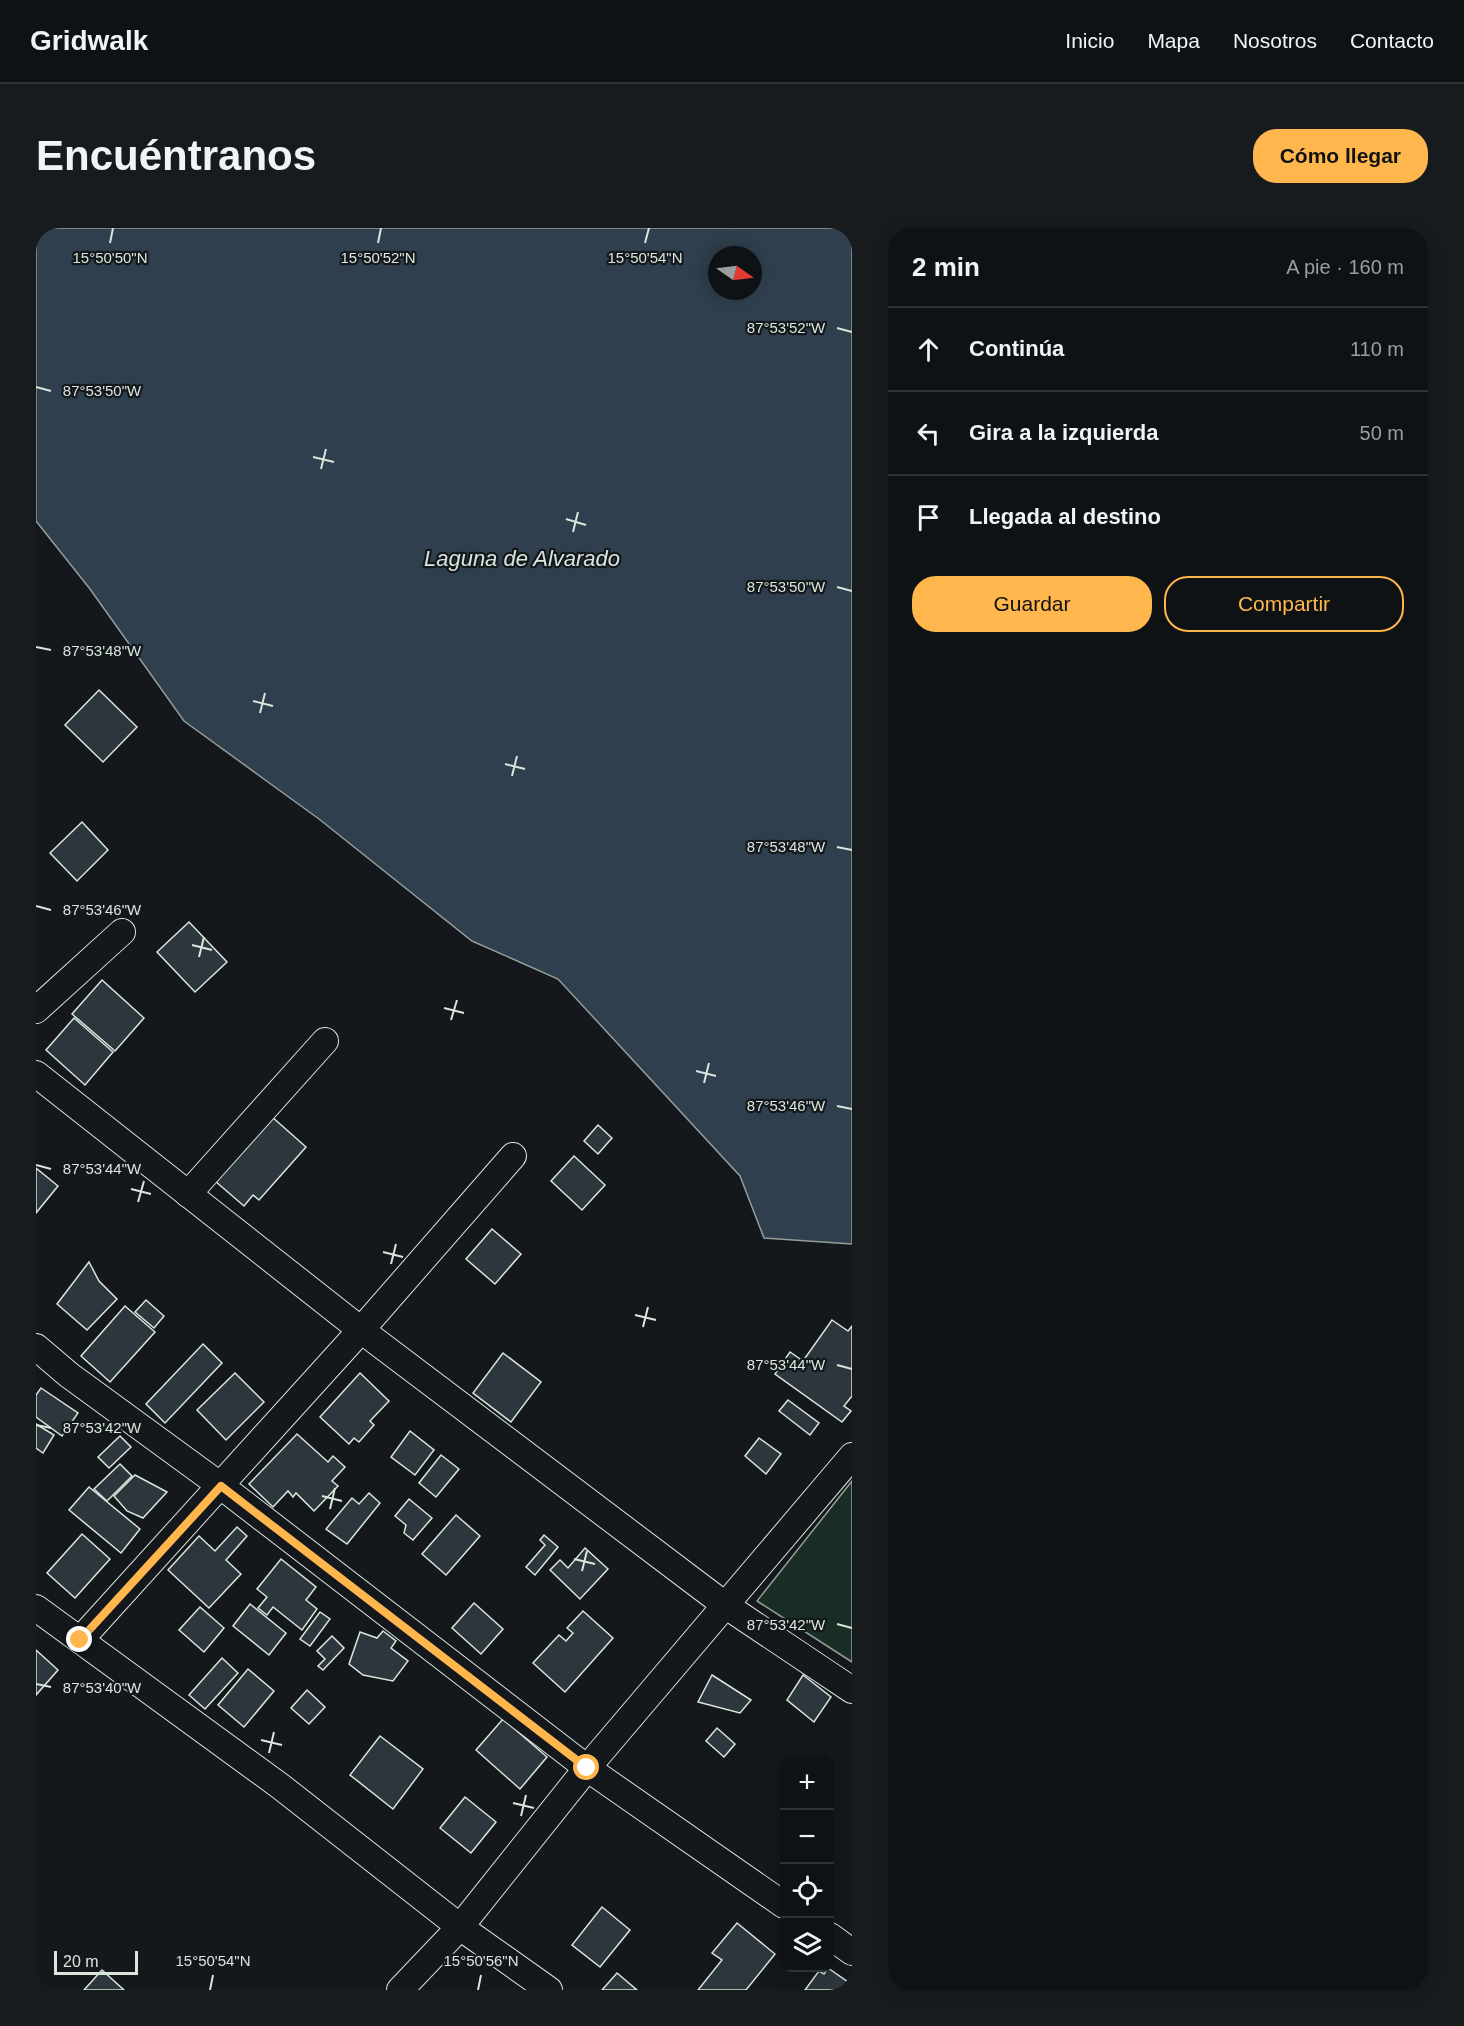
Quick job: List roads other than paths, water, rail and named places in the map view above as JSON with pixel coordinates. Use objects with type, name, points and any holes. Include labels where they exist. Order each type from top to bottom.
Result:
[{"type":"street","points":[[36,1010],[122,932]]},
{"type":"street","points":[[188,1194],[325,1041]]},
{"type":"street","points":[[36,1074],[361,1330],[725,1605],[852,1690]]},
{"type":"street","points":[[80,1640],[361,1330],[513,1156]]},
{"type":"street","points":[[36,1347],[69,1375],[221,1486],[587,1768],[780,1902]]},
{"type":"street","points":[[400,1990],[460,1927],[587,1768],[852,1456]]},
{"type":"street","points":[[36,1608],[280,1786],[460,1927],[549,1990]]},
{"type":"street","points":[[834,1939],[852,1952]]},
{"type":"water","name":"Laguna de Alvarado","points":[[36,228],[852,228],[852,1244],[764,1238],[740,1176],[558,979],[472,941],[319,819],[184,721],[90,589],[36,521]]}]
